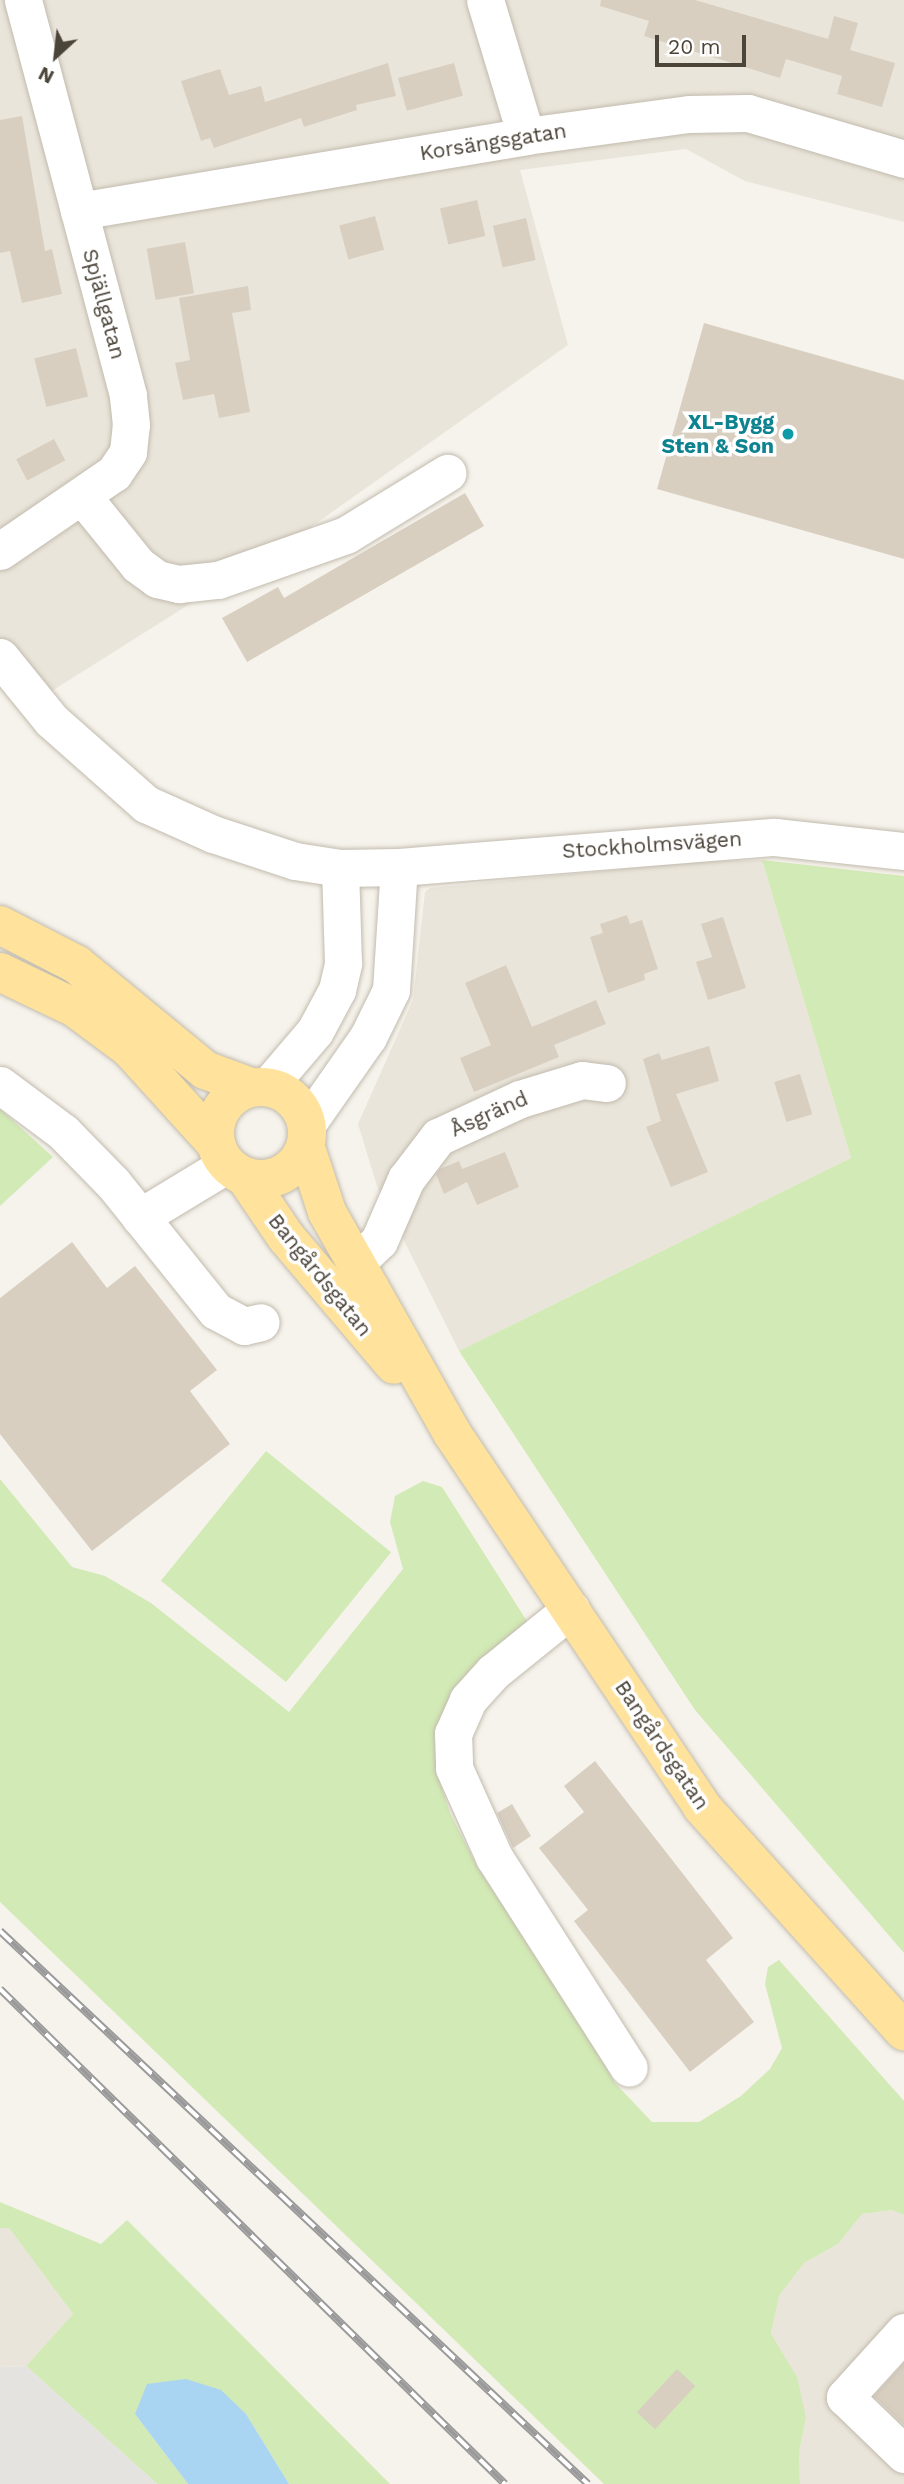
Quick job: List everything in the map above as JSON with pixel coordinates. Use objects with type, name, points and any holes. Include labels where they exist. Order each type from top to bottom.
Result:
[{"type":"main road","points":[[0,925],[76,964],[205,1070],[260,1086],[296,1102],[306,1136],[293,1168],[271,1179],[229,1162],[129,1048],[75,1008],[0,972]]},
{"type":"main road","points":[[229,1162],[216,1119],[229,1098],[260,1086]]},
{"type":"main road","name":"Bangårdsgatan","points":[[306,1136],[327,1212],[452,1433],[702,1807],[904,2031]]},
{"type":"main road","name":"Bangårdsgatan","points":[[229,1162],[286,1237],[452,1433]]},
{"type":"street","name":"Spjällgatan","points":[[0,551],[83,497],[114,473],[128,452],[131,425],[128,395],[23,0]]},
{"type":"street","points":[[485,0],[526,136]]},
{"type":"street","name":"Korsängsgatan","points":[[79,211],[526,136],[689,114],[748,113],[904,159]]},
{"type":"street","points":[[83,497],[138,565],[157,579],[179,584],[218,580],[346,535],[447,473]]},
{"type":"street","name":"Stockholmsvägen","points":[[0,657],[51,720],[146,804],[250,848],[340,868],[399,867],[775,836],[904,851]]},
{"type":"street","points":[[306,1136],[368,1037],[391,990],[399,867]]},
{"type":"street","points":[[260,1086],[315,1031],[337,990],[343,963],[340,868]]},
{"type":"street","name":"Åsgränd","points":[[356,1263],[379,1241],[407,1179],[438,1137],[520,1099],[582,1080],[607,1083]]},
{"type":"street","points":[[0,1085],[63,1132],[140,1217],[216,1311],[244,1326],[261,1322]]},
{"type":"street","points":[[140,1217],[229,1162]]},
{"type":"street","points":[[570,1609],[493,1672],[468,1700],[453,1733],[454,1768],[494,1857],[629,2068]]},
{"type":"street","points":[[904,2332],[845,2397],[904,2454]]},
{"type":"shaded area","points":[[0,0],[904,0],[904,222],[745,181],[686,149],[520,170],[568,345],[301,534],[47,694],[0,642]]},
{"type":"shaded area","points":[[762,860],[851,1158],[459,1351],[377,1186],[358,1124],[413,1000],[425,892],[430,888],[706,861]]},
{"type":"shaded area","points":[[892,2210],[904,2215],[904,2484],[800,2484],[799,2453],[806,2416],[771,2334],[779,2296],[804,2263],[838,2244],[862,2214]]},
{"type":"shaded area","points":[[0,2228],[9,2228],[73,2314],[26,2366],[0,2367]]},
{"type":"shaded area","points":[[26,2366],[157,2484],[0,2484],[0,2367]]},
{"type":"green space","points":[[762,860],[904,876],[904,1953],[695,1710],[459,1351],[851,1158]]},
{"type":"green space","points":[[0,1109],[53,1157],[0,1206]]},
{"type":"green space","points":[[266,1451],[391,1552],[286,1682],[161,1581]]},
{"type":"green space","points":[[0,1479],[72,1567],[105,1576],[151,1603],[289,1712],[403,1569],[390,1522],[395,1496],[423,1481],[442,1487],[532,1629],[437,1772],[450,1813],[478,1868],[542,1958],[615,2083],[652,2122],[699,2122],[741,2096],[770,2069],[782,2048],[765,1984],[768,1967],[779,1960],[904,2101],[904,2215],[892,2210],[862,2214],[838,2244],[804,2263],[779,2296],[771,2334],[797,2377],[806,2417],[799,2453],[800,2484],[604,2484],[0,1902]]},
{"type":"green space","points":[[0,2202],[101,2244],[127,2220],[390,2484],[289,2484],[246,2414],[135,2414],[188,2484],[157,2484],[26,2366],[73,2314],[9,2228],[0,2228]]},
{"type":"water","points":[[186,2379],[221,2390],[246,2414],[289,2484],[188,2484],[135,2414],[147,2384]]},
{"type":"building","points":[[601,0],[695,0],[828,39],[834,16],[858,23],[850,50],[895,63],[882,107],[837,94],[842,76],[786,59],[780,78],[644,36],[649,21],[600,6]]},
{"type":"building","points":[[388,63],[396,96],[356,105],[357,110],[304,127],[301,118],[214,148],[210,138],[201,141],[181,81],[220,69],[229,95],[261,86],[265,102]]},
{"type":"building","points":[[454,63],[463,96],[407,111],[398,78]]},
{"type":"building","points":[[22,116],[45,251],[52,249],[62,294],[22,303],[10,251],[0,253],[0,120]]},
{"type":"building","points":[[477,200],[485,236],[448,245],[440,209]]},
{"type":"building","points":[[375,216],[384,250],[348,259],[339,226]]},
{"type":"building","points":[[526,218],[536,260],[503,268],[493,226]]},
{"type":"building","points":[[185,242],[194,293],[156,300],[147,249]]},
{"type":"building","points":[[248,286],[251,310],[232,313],[250,412],[219,418],[214,394],[183,400],[175,363],[190,360],[179,298]]},
{"type":"building","name":"XL-Bygg Sten & Son","points":[[704,323],[904,380],[904,559],[657,489]]},
{"type":"building","points":[[76,348],[88,397],[46,407],[34,358]]},
{"type":"building","points":[[54,439],[65,460],[27,480],[16,459]]},
{"type":"building","points":[[465,493],[484,526],[247,662],[222,618],[278,587],[284,598]]},
{"type":"building","points":[[627,915],[630,924],[642,920],[658,969],[644,974],[645,980],[608,993],[590,937],[603,933],[600,924]]},
{"type":"building","points":[[723,917],[746,988],[708,1000],[696,962],[712,957],[701,924]]},
{"type":"building","points":[[506,965],[532,1027],[596,1000],[606,1024],[554,1045],[559,1057],[474,1092],[460,1058],[491,1045],[465,983]]},
{"type":"building","points":[[709,1046],[719,1081],[676,1094],[708,1172],[671,1187],[646,1127],[661,1121],[643,1059],[659,1053],[662,1060]]},
{"type":"building","points":[[800,1074],[812,1114],[786,1122],[774,1082]]},
{"type":"building","points":[[505,1152],[519,1187],[477,1205],[467,1182],[444,1194],[436,1174],[440,1169],[459,1161],[462,1169]]},
{"type":"building","points":[[72,1242],[107,1288],[135,1266],[217,1370],[190,1391],[230,1444],[92,1551],[0,1434],[0,1298]]},
{"type":"building","points":[[595,1761],[733,1938],[706,1960],[754,2022],[690,2072],[574,1921],[588,1910],[539,1848],[584,1812],[564,1786]]},
{"type":"building","points":[[512,1804],[531,1836],[513,1848],[497,1813]]},
{"type":"building","points":[[904,2363],[904,2425],[874,2396]]},
{"type":"building","points":[[677,2369],[695,2386],[655,2429],[637,2412]]},
{"type":"railway","points":[[0,1931],[588,2484]]},
{"type":"railway","points":[[0,1989],[505,2484]]},
{"type":"place","name":"XL-Bygg Sten & Son","points":[[788,434]]}]
